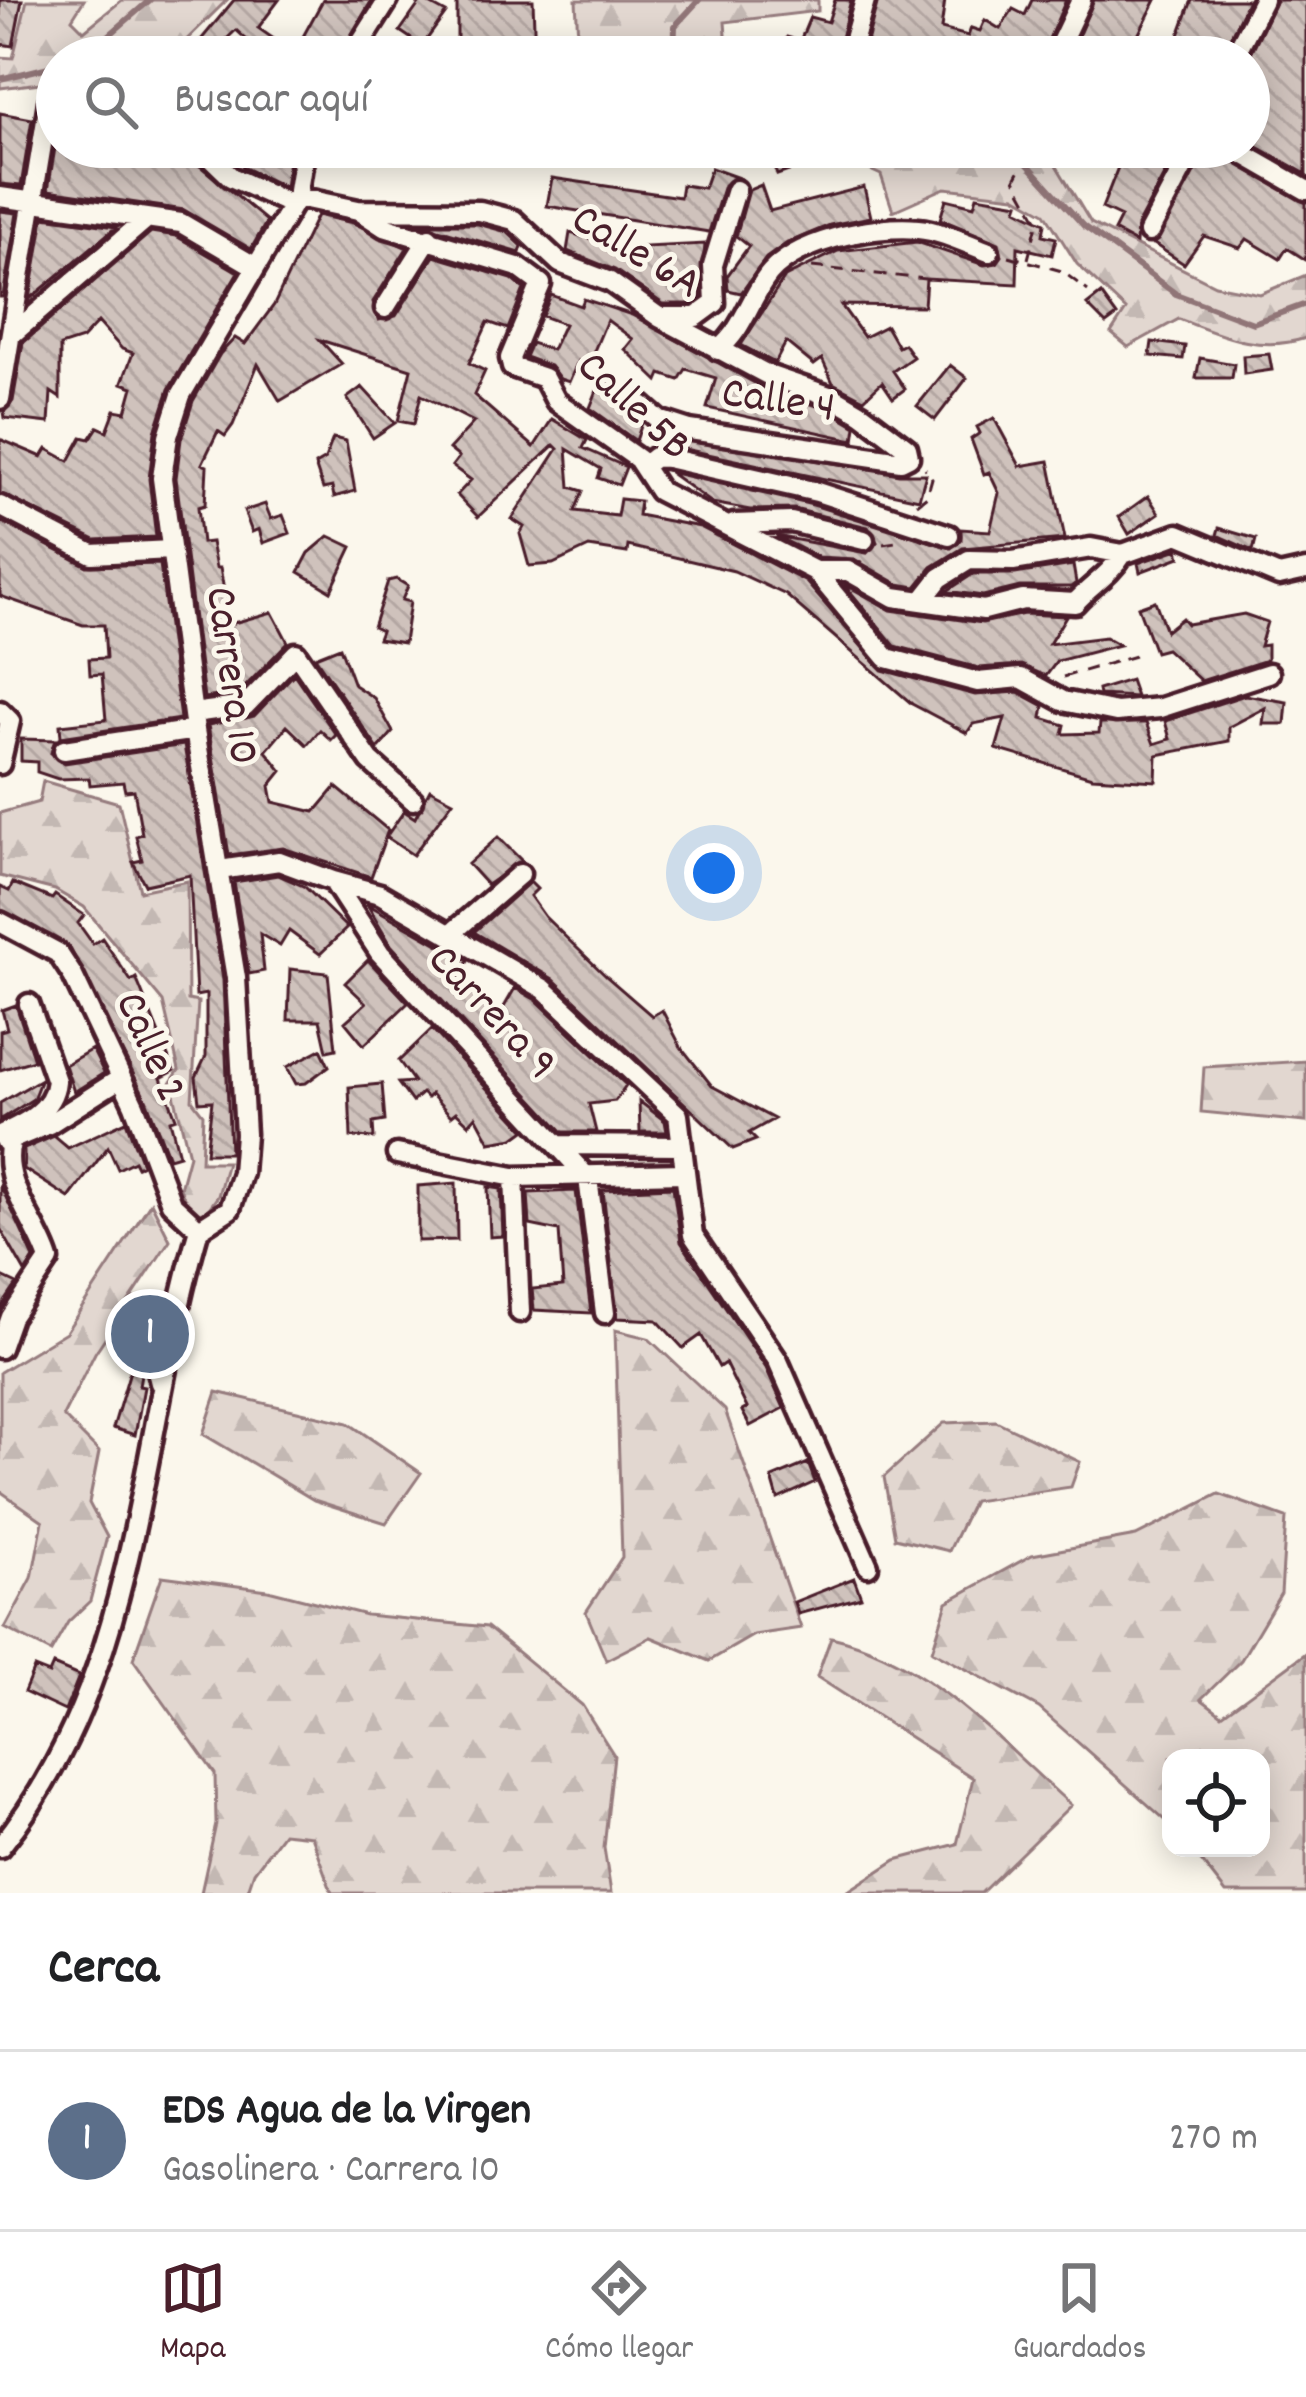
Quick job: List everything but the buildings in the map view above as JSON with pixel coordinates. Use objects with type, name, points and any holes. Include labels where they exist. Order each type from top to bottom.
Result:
[{"type":"street","points":[[365,36],[388,0]]},
{"type":"street","points":[[855,36],[866,0]]},
{"type":"street","points":[[1064,36],[1081,0]]},
{"type":"street","points":[[1245,36],[1263,0]]},
{"type":"street","points":[[0,399],[15,332],[38,168]]},
{"type":"street","points":[[222,168],[231,177],[294,201],[358,210],[384,227],[430,238],[385,308]]},
{"type":"street","name":"Carrera 10","points":[[199,1229],[230,1208],[242,1172],[245,1134],[236,978],[194,722],[162,478],[167,436],[181,395],[294,201],[301,168]]},
{"type":"street","points":[[1149,232],[1183,168]]},
{"type":"street","points":[[1268,168],[1306,190]]},
{"type":"street","points":[[659,317],[696,317],[716,303],[713,265],[736,190]]},
{"type":"street","points":[[0,197],[181,223],[256,267]]},
{"type":"street","name":"Calle 6A","points":[[358,210],[480,211],[514,220],[560,262],[610,282],[718,350],[768,375],[835,398],[907,448],[909,457]]},
{"type":"street","points":[[15,332],[144,221]]},
{"type":"street","points":[[718,350],[738,333],[764,281],[799,253],[868,232],[920,229],[989,252]]},
{"type":"street","name":"Calle 5B","points":[[430,238],[488,262],[518,267],[541,284],[509,363],[544,378],[556,401],[644,466],[659,491],[815,571]]},
{"type":"street","name":"Calle 4","points":[[642,405],[659,420],[690,430],[902,461],[909,457]]},
{"type":"street","points":[[644,466],[655,457],[667,458],[817,492],[909,526],[949,535]]},
{"type":"street","points":[[0,506],[92,554],[171,550]]},
{"type":"street","points":[[729,523],[791,521],[864,540]]},
{"type":"street","points":[[922,601],[940,578],[969,560],[1013,561],[1091,548],[1123,554],[1178,534],[1280,576],[1306,570]]},
{"type":"street","points":[[815,571],[848,571],[894,597],[984,610],[1023,600],[1075,603],[1091,585],[1109,576],[1123,554]]},
{"type":"street","points":[[815,571],[887,658],[978,682],[1021,678],[1063,701],[1116,712],[1160,709],[1268,674]]},
{"type":"street","points":[[64,750],[245,706],[296,653],[370,761],[413,800]]},
{"type":"street","points":[[0,711],[10,721],[0,764]]},
{"type":"street","points":[[220,870],[278,861],[380,895],[453,932],[544,989],[679,1115],[694,1235],[778,1360],[868,1566]]},
{"type":"street","points":[[453,932],[520,874]]},
{"type":"street","name":"Carrera 9","points":[[333,880],[380,953],[588,1178]]},
{"type":"street","name":"Calle 2","points":[[0,922],[58,953],[121,1078],[171,1203],[199,1229]]},
{"type":"street","points":[[4,1140],[38,1114],[55,1093],[56,1082],[29,1004]]},
{"type":"street","points":[[4,1140],[121,1078]]},
{"type":"street","points":[[0,1348],[11,1317],[49,1260],[12,1190],[4,1166],[4,1140]]},
{"type":"street","points":[[558,1144],[680,1147]]},
{"type":"street","points":[[397,1154],[514,1177],[683,1173]]},
{"type":"street","points":[[514,1177],[520,1312]]},
{"type":"street","points":[[588,1178],[604,1313]]},
{"type":"street","points":[[0,1847],[28,1813],[69,1743],[102,1659],[126,1568],[179,1296],[199,1229]]},
{"type":"street","points":[[158,1323],[179,1296]]},
{"type":"street","points":[[151,1347],[161,1388]]},
{"type":"path","points":[[1022,168],[1016,179],[1038,221],[1028,259]]},
{"type":"path","points":[[989,252],[1028,259],[1078,279],[1088,292]]},
{"type":"path","points":[[799,253],[813,268],[926,279]]},
{"type":"path","points":[[909,457],[932,478],[927,496],[911,505]]},
{"type":"path","points":[[864,540],[897,545],[909,526]]},
{"type":"path","points":[[1046,688],[1102,663],[1142,654]]},
{"type":"green space","points":[[27,0],[84,0],[72,19],[84,31],[122,0],[227,0],[190,36],[36,36],[36,84],[0,88],[0,57],[13,58]]},
{"type":"green space","points":[[576,0],[818,0],[818,11],[725,22],[726,36],[578,36]]},
{"type":"green space","points":[[866,168],[1058,168],[1091,223],[1215,285],[1260,294],[1306,275],[1306,338],[1257,343],[1179,319],[1128,347],[1111,333],[1126,310],[1077,264],[1045,213],[1015,196],[945,188],[893,211],[881,175]]},
{"type":"green space","points":[[43,781],[119,803],[140,891],[187,881],[188,1000],[198,1002],[192,1100],[203,1114],[201,1162],[227,1162],[218,1196],[205,1214],[190,1211],[180,1188],[189,1155],[171,1082],[179,1070],[163,1002],[84,907],[55,890],[0,876],[0,813],[39,802]]},
{"type":"green space","points":[[1306,1061],[1306,1122],[1201,1112],[1204,1067]]},
{"type":"green space","points":[[151,1202],[170,1240],[95,1353],[63,1416],[99,1452],[89,1503],[107,1537],[90,1601],[68,1622],[51,1652],[5,1628],[32,1578],[43,1521],[0,1491],[0,1372],[66,1332]]},
{"type":"green space","points":[[615,1330],[648,1338],[725,1410],[801,1628],[754,1635],[709,1661],[651,1637],[606,1660],[586,1612],[622,1557]]},
{"type":"green space","points":[[217,1392],[348,1423],[421,1473],[386,1523],[314,1500],[203,1434]]},
{"type":"green space","points":[[996,1421],[1080,1462],[1071,1487],[973,1501],[949,1551],[895,1538],[884,1477],[944,1423]]},
{"type":"green space","points":[[1219,1494],[1286,1518],[1281,1593],[1241,1660],[1201,1699],[1222,1715],[1306,1653],[1306,1893],[1226,1893],[1198,1857],[1270,1857],[1270,1749],[1162,1749],[1162,1817],[1039,1708],[932,1651],[947,1602],[1032,1555],[1136,1536]]},
{"type":"green space","points":[[162,1576],[268,1590],[366,1615],[487,1627],[582,1705],[614,1755],[604,1848],[611,1893],[332,1893],[311,1836],[283,1833],[254,1872],[247,1893],[201,1893],[216,1824],[215,1774],[133,1659]]},
{"type":"green space","points":[[831,1637],[899,1663],[930,1683],[1071,1805],[981,1893],[845,1893],[896,1860],[957,1844],[973,1778],[817,1677]]},
{"type":"waterway","points":[[108,36],[150,0]]},
{"type":"waterway","points":[[675,36],[675,26],[699,0]]},
{"type":"waterway","points":[[0,79],[36,70]]},
{"type":"waterway","points":[[1031,168],[1084,226],[1176,294],[1253,323],[1306,304]]},
{"type":"tunnel","points":[[151,1347],[158,1323]]},
{"type":"place","name":"EDS Agua de la Virgen","points":[[150,1334]]}]
